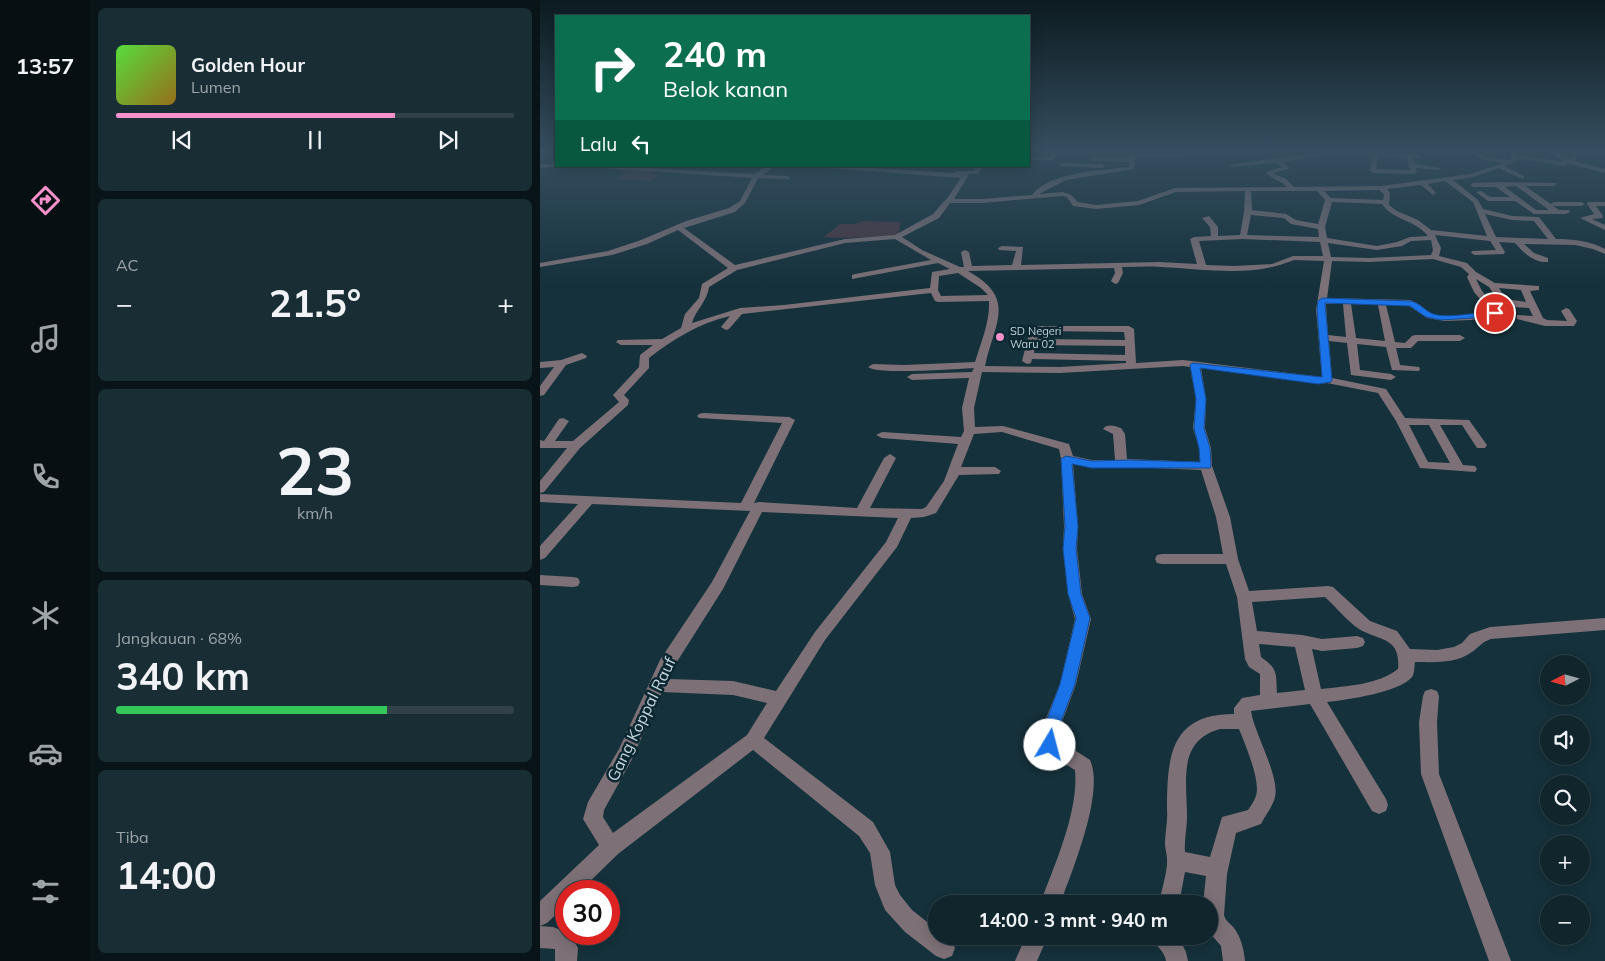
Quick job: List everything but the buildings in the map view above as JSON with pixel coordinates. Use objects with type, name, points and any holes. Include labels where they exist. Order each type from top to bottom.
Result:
[{"type":"street","points":[[540,265],[609,253],[644,242],[678,227],[738,207],[746,196]]},
{"type":"street","points":[[686,328],[690,314],[703,298],[705,286],[734,268],[846,241],[897,237],[936,216],[953,196]]},
{"type":"street","points":[[950,200],[982,201],[1028,196]]},
{"type":"street","points":[[1067,196],[1076,204],[1096,207],[1139,203],[1159,196]]},
{"type":"street","points":[[1243,237],[1248,212],[1248,196]]},
{"type":"street","points":[[1325,196],[1329,200],[1386,202]]},
{"type":"street","points":[[1364,196],[1368,201]]},
{"type":"street","points":[[1387,196],[1386,202],[1389,208],[1418,222],[1432,235],[1438,252],[1433,257]]},
{"type":"street","points":[[1462,226],[1476,256],[1501,253],[1488,231],[1476,202],[1470,196]]},
{"type":"street","points":[[1484,196],[1488,199],[1516,199]]},
{"type":"street","points":[[1511,196],[1534,212],[1566,212]]},
{"type":"street","points":[[1534,196],[1570,196]]},
{"type":"street","points":[[1548,197],[1581,204]]},
{"type":"street","points":[[1548,197],[1556,212]]},
{"type":"street","points":[[1327,380],[1322,301],[1328,260],[1321,227],[1329,200]]},
{"type":"street","points":[[1605,204],[1591,204],[1599,216],[1584,218],[1605,228]]},
{"type":"street","points":[[1480,210],[1512,218],[1536,220],[1544,227],[1553,241]]},
{"type":"street","points":[[1248,212],[1284,216],[1294,222],[1321,227]]},
{"type":"street","points":[[1206,218],[1214,227],[1215,238]]},
{"type":"street","points":[[678,227],[734,268]]},
{"type":"street","points":[[1202,266],[1194,240],[1215,238],[1243,237],[1324,240],[1377,248],[1432,235],[1466,235],[1517,241],[1579,243],[1603,249]]},
{"type":"street","points":[[540,498],[906,514],[924,513],[931,510],[946,489],[968,436],[968,408],[991,328],[993,298],[980,284],[958,269],[937,261],[897,237]]},
{"type":"street","points":[[1517,241],[1531,255],[1545,260]]},
{"type":"street","points":[[1002,248],[1020,249],[1016,267]]},
{"type":"street","points":[[965,252],[968,268]]},
{"type":"street","points":[[993,298],[938,299],[934,290],[935,274],[968,268],[1159,264],[1234,269],[1272,266],[1293,258],[1328,260],[1433,257],[1462,264],[1473,274],[1493,285],[1536,288]]},
{"type":"street","points":[[855,276],[911,268],[937,261]]},
{"type":"street","points":[[1115,281],[1119,273],[1118,266]]},
{"type":"street","points":[[1045,278],[1046,267]]},
{"type":"street","points":[[1322,301],[1410,303],[1415,304],[1424,313],[1434,317],[1494,314],[1495,311],[1474,286],[1471,277],[1473,274]]},
{"type":"street","points":[[1493,285],[1498,298],[1502,301],[1531,305]]},
{"type":"street","points":[[1524,288],[1539,320]]},
{"type":"street","points":[[540,489],[576,445],[624,403],[624,400],[618,396],[619,393],[644,368],[644,357],[662,342],[686,328],[702,321],[740,311],[776,309],[848,298],[934,290]]},
{"type":"street","points":[[1347,305],[1355,373],[1392,377]]},
{"type":"street","points":[[1382,306],[1396,368],[1415,369]]},
{"type":"street","points":[[726,327],[740,311]]},
{"type":"street","points":[[1520,317],[1539,320],[1545,323],[1571,324],[1572,321],[1566,312]]},
{"type":"street","points":[[1324,338],[1408,346],[1415,338],[1460,338]]},
{"type":"street","points":[[621,342],[662,342]]},
{"type":"street","points":[[1131,361],[1130,343],[1031,342],[1027,359],[1131,361],[1195,365],[1318,381],[1327,380],[1382,390],[1402,421],[1424,465],[1465,468],[1433,422]]},
{"type":"street","points":[[540,365],[562,363],[582,356]]},
{"type":"street","points":[[873,367],[1060,370],[1131,361]]},
{"type":"street","points":[[540,393],[562,363]]},
{"type":"street","points":[[1195,365],[1201,399],[1199,428],[1205,448],[1206,466],[1223,517],[1231,559],[1244,597],[1253,660],[1268,671],[1269,700]]},
{"type":"street","points":[[912,377],[978,370]]},
{"type":"street","name":"Gang Koppal Rauf","points":[[611,847],[593,818],[594,813],[625,755],[673,652],[718,585],[789,420],[703,416]]},
{"type":"street","points":[[544,443],[563,421]]},
{"type":"street","points":[[1402,421],[1467,423],[1481,445]]},
{"type":"street","points":[[882,434],[968,436],[1004,429],[1050,441],[1065,447],[1072,526],[1070,549],[1075,594],[1083,618],[1068,684],[1048,738],[1050,745],[1084,766],[1087,776],[1082,807],[1053,895]]},
{"type":"street","points":[[1109,429],[1116,430],[1119,434],[1121,463]]},
{"type":"street","points":[[544,443],[576,445]]},
{"type":"street","points":[[862,511],[890,458]]},
{"type":"street","points":[[1066,459],[1092,464],[1121,463],[1206,466]]},
{"type":"street","points":[[954,471],[995,471]]},
{"type":"street","points":[[540,555],[589,500]]},
{"type":"street","points":[[540,916],[611,847],[753,740],[839,611],[892,544],[906,514]]},
{"type":"street","points":[[1162,559],[1231,559]]},
{"type":"street","points":[[540,580],[573,582]]},
{"type":"street","points":[[1234,961],[1228,938],[1216,925],[1214,916],[1213,900],[1218,869],[1229,824],[1254,818],[1266,796],[1266,787],[1256,752],[1241,713],[1244,705],[1269,700],[1350,694],[1396,680],[1408,669],[1405,655],[1399,642],[1392,635],[1365,625],[1328,591],[1244,597]]},
{"type":"street","points":[[1405,655],[1437,656],[1458,653],[1468,647],[1476,638],[1490,633],[1605,624]]},
{"type":"street","points":[[1250,637],[1322,645],[1356,642]]},
{"type":"street","points":[[1302,642],[1315,698],[1379,806]]},
{"type":"street","points":[[657,685],[733,688],[780,699]]},
{"type":"street","points":[[1431,696],[1428,722],[1430,774],[1500,961]]},
{"type":"street","points":[[1171,895],[1177,859],[1174,852],[1177,832],[1176,786],[1179,754],[1192,733],[1209,723],[1226,720],[1244,722]]},
{"type":"street","points":[[753,740],[866,829],[877,847],[885,886],[892,902],[913,925],[944,948]]},
{"type":"street","points":[[1177,859],[1218,869]]},
{"type":"street","points":[[540,937],[552,937],[564,941],[568,951],[566,961]]},
{"type":"street","points":[[1026,961],[1033,945]]},
{"type":"street","points":[[1174,945],[1177,961]]},
{"type":"shaded area","points":[[863,221],[900,222],[899,236],[824,237],[840,224],[855,224]]},
{"type":"place","name":"SD Negeri Waru 02","points":[[1000,337]]},
{"type":"route","points":[[1050,745],[1048,738],[1068,684],[1079,643],[1083,618],[1073,582],[1070,549],[1072,526],[1066,459],[1092,464],[1137,463],[1206,466],[1205,448],[1199,428],[1201,399],[1195,365],[1318,381],[1327,380],[1321,310],[1322,301],[1377,304],[1410,303],[1415,304],[1429,316],[1441,318],[1495,313]]}]
